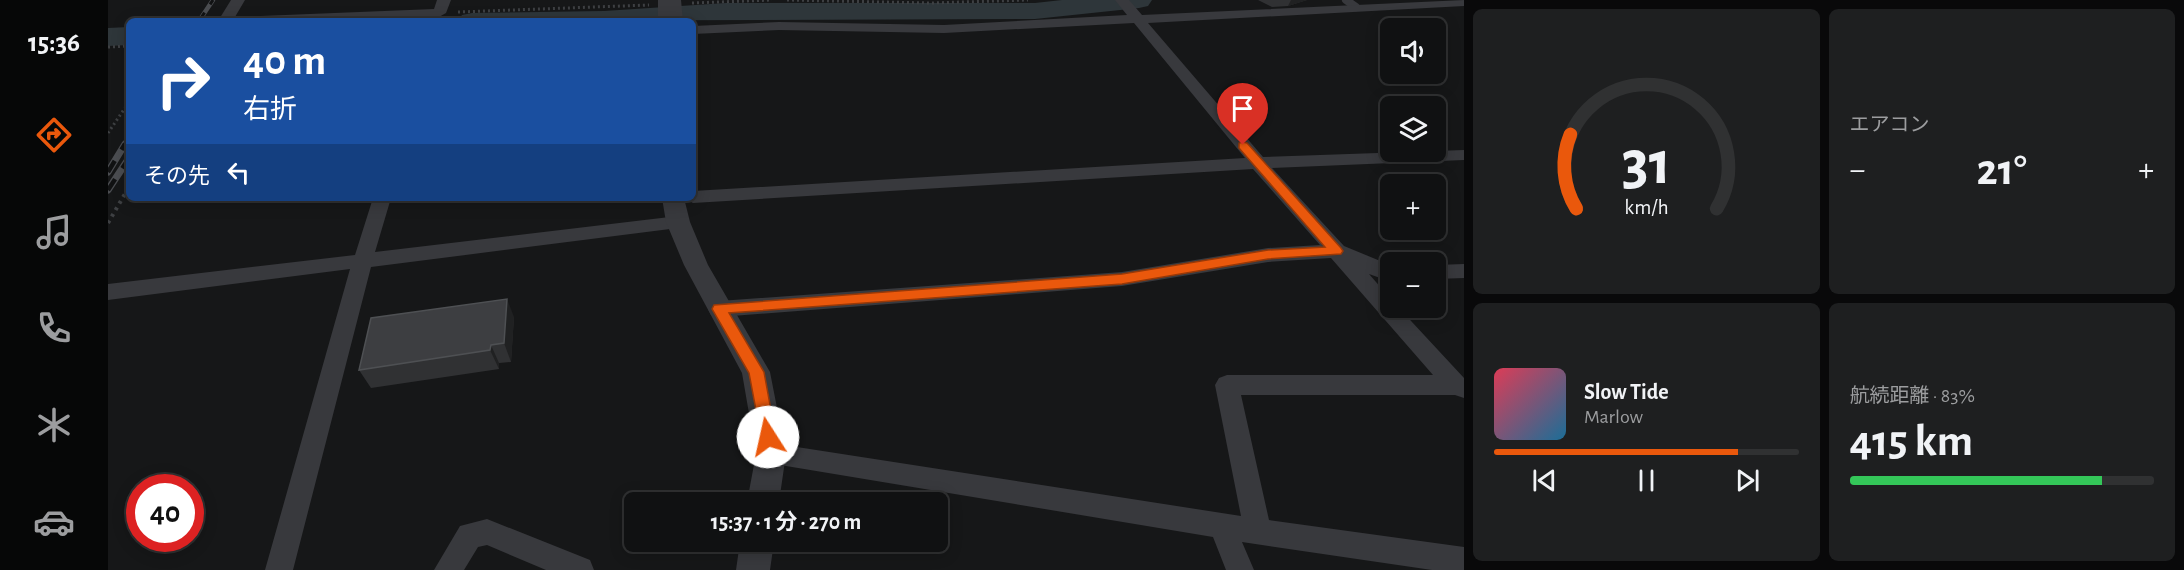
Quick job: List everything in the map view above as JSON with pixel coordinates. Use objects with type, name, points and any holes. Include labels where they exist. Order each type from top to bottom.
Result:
[{"type":"street","points":[[228,18],[238,0]]},
{"type":"street","points":[[1122,0],[1258,163],[1460,387]]},
{"type":"street","points":[[696,30],[779,26],[944,29],[1351,4],[1458,3]]},
{"type":"street","points":[[272,18],[442,7]]},
{"type":"street","points":[[696,197],[1258,163],[1464,154]]},
{"type":"street","points":[[279,570],[381,201]]},
{"type":"street","points":[[108,292],[363,260],[675,210],[696,265],[756,372],[771,454],[765,492]]},
{"type":"street","points":[[719,309],[1122,279],[1268,255],[1336,251],[1380,271]]},
{"type":"street","points":[[1446,272],[1464,271]]},
{"type":"street","points":[[1258,531],[1227,385],[1460,387]]},
{"type":"street","points":[[771,454],[1222,526],[1464,561]]},
{"type":"street","points":[[1222,526],[1240,570]]},
{"type":"street","points":[[448,570],[470,536],[487,532],[580,570]]},
{"type":"street","points":[[753,570],[756,552]]},
{"type":"path","points":[[442,7],[670,6],[772,0]]},
{"type":"path","points":[[787,0],[930,3],[1028,0]]},
{"type":"path","points":[[108,47],[126,46]]},
{"type":"path","points":[[108,134],[126,107]]},
{"type":"path","points":[[108,223],[126,193]]},
{"type":"building","points":[[507,299],[504,343],[491,345],[490,350],[359,370],[371,318]]},
{"type":"waterway","points":[[619,18],[726,11],[1035,11],[1139,0]]},
{"type":"waterway","points":[[108,37],[126,36]]},
{"type":"railway","points":[[201,18],[213,0]]},
{"type":"railway","points":[[108,172],[125,144]]},
{"type":"railway","points":[[108,190],[126,163]]},
{"type":"route","points":[[768,437],[756,372],[719,309],[1122,279],[1268,255],[1336,251],[1243,145]]}]
